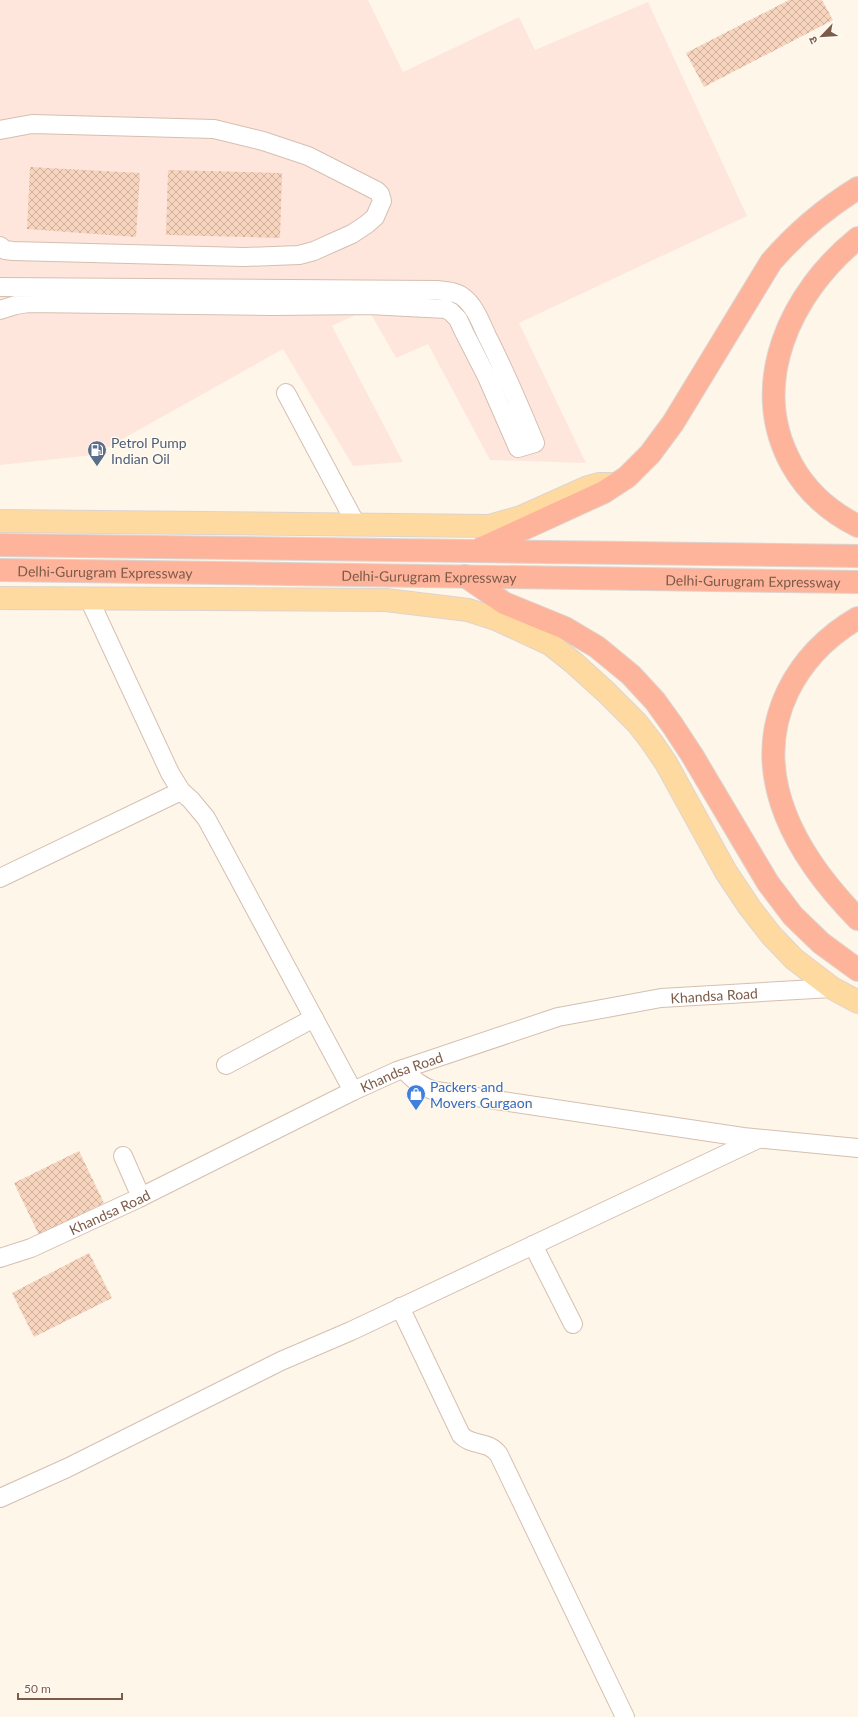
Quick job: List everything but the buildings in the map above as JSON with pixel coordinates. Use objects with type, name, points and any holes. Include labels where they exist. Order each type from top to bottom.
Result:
[{"type":"highway","points":[[476,551],[583,503],[627,477],[650,454],[673,423],[771,262],[790,240],[810,221],[858,188]]},
{"type":"highway","points":[[858,238],[836,258],[819,278],[805,297],[793,318],[777,360],[774,376],[773,398],[780,440],[808,489],[830,509],[858,526]]},
{"type":"highway","name":"Delhi-Gurugram Expressway","points":[[0,545],[858,556]]},
{"type":"highway","name":"Delhi-Gurugram Expressway","points":[[0,570],[858,582]]},
{"type":"highway","points":[[465,576],[504,603],[565,628],[597,648],[631,675],[655,701],[673,726],[692,755],[768,883],[793,916],[821,943],[858,970]]},
{"type":"highway","points":[[858,618],[841,628],[823,642],[800,670],[783,702],[774,735],[773,750],[773,770],[776,788],[791,828],[826,884],[858,919]]},
{"type":"main road","points":[[0,521],[489,526],[521,517],[588,487],[598,484],[615,484]]},
{"type":"main road","points":[[0,598],[386,600],[468,610],[496,619],[550,644],[574,663],[637,723],[666,764],[726,872],[750,908],[771,935],[794,959],[832,988],[858,1002]]},
{"type":"street","points":[[0,130],[32,124],[214,129],[263,140],[308,156],[377,191],[382,200],[375,217],[352,234],[314,251],[298,255],[244,256],[13,251],[5,250],[0,246]]},
{"type":"street","points":[[0,287],[448,291],[462,296],[471,305],[506,373],[535,443],[518,448],[484,371],[458,319],[446,309],[369,305],[272,306],[28,303],[0,310]]},
{"type":"street","points":[[451,312],[462,296]]},
{"type":"street","points":[[286,393],[356,524]]},
{"type":"street","points":[[89,599],[170,773],[181,791],[200,810],[209,825],[353,1091]]},
{"type":"street","points":[[0,878],[181,791]]},
{"type":"street","name":"Khandsa Road","points":[[0,1258],[31,1248],[141,1197],[353,1091],[403,1069],[558,1017],[661,998],[832,988]]},
{"type":"street","points":[[226,1065],[314,1018]]},
{"type":"street","points":[[403,1069],[417,1083],[436,1091],[758,1139],[858,1148]]},
{"type":"street","points":[[0,1498],[67,1468],[235,1383],[758,1139]]},
{"type":"street","points":[[123,1156],[141,1197]]},
{"type":"street","points":[[533,1245],[573,1324]]},
{"type":"street","points":[[400,1307],[461,1435],[468,1441],[490,1446],[499,1455],[625,1717]]},
{"type":"shaded area","points":[[0,0],[368,0],[403,72],[519,17],[535,50],[648,2],[747,216],[519,323],[586,463],[490,460],[428,344],[396,358],[368,309],[332,326],[403,462],[353,466],[283,349],[94,455],[0,465]]},
{"type":"place","name":"Petrol Pump Indian Oil","points":[[97,467]]},
{"type":"place","name":"Packers and Movers Gurgaon","points":[[416,1111]]}]
